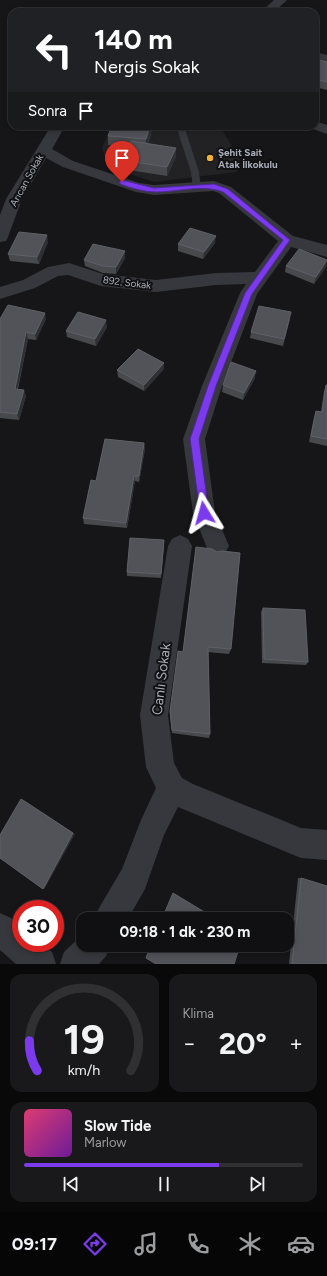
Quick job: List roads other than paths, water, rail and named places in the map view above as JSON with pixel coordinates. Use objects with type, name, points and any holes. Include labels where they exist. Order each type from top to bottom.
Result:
[{"type":"street","points":[[272,8],[281,0]]},
{"type":"street","name":"Arıcan Sokak","points":[[0,237],[14,199],[56,130]]},
{"type":"street","points":[[43,150],[68,164],[136,187],[154,190],[214,186],[225,190],[287,240],[327,251]]},
{"type":"street","points":[[217,546],[204,513],[194,439],[212,386],[249,293],[287,240]]},
{"type":"street","name":"892. Sokak","points":[[0,293],[29,284],[54,271],[69,269],[101,280],[156,286],[216,279],[259,278]]},
{"type":"street","name":"Canlı Sokak","points":[[172,788],[160,767],[154,715],[180,546]]},
{"type":"street","points":[[114,912],[134,878],[151,830],[172,788],[183,795],[301,843],[327,845]]},
{"type":"street","points":[[0,929],[40,964]]},
{"type":"street","points":[[76,964],[87,952]]},
{"type":"lane","points":[[182,130],[195,172],[197,188]]},
{"type":"place","name":"Şehit Sait Atak İlkokulu","points":[[210,158]]}]
